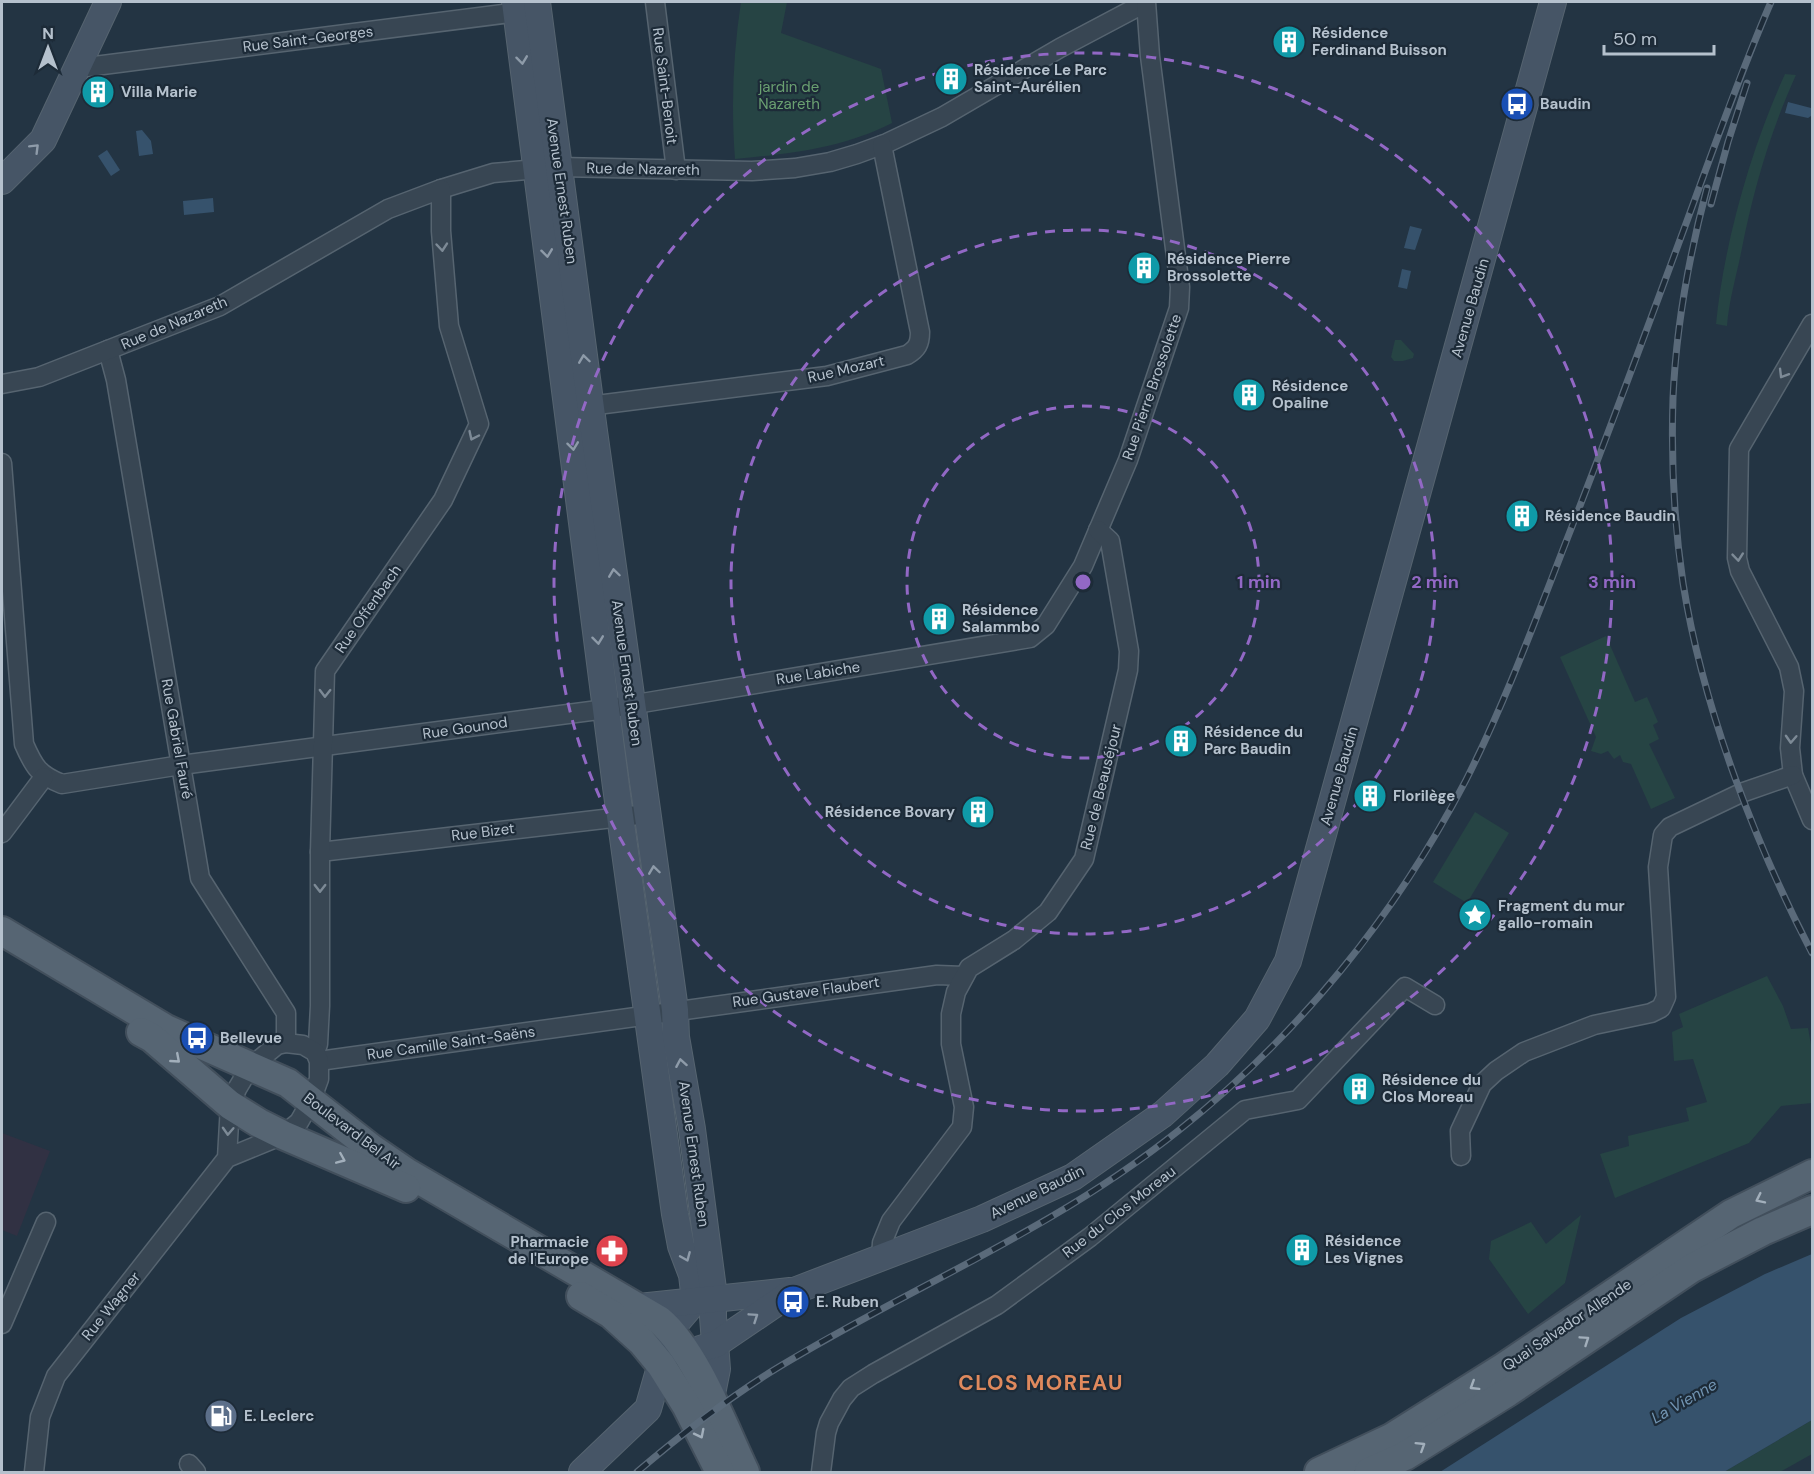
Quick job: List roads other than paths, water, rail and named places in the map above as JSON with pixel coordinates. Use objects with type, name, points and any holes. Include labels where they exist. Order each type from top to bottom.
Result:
[{"type":"main road","name":"Boulevard Bel Air","points":[[2,931],[166,1029],[240,1085]]},
{"type":"main road","name":"Boulevard Bel Air","points":[[2,951],[298,1119],[611,1314],[676,1370]]},
{"type":"main road","name":"Boulevard Bel Air","points":[[240,1085],[272,1074],[288,1083],[298,1119],[406,1172],[659,1320],[676,1370]]},
{"type":"main road","name":"Quai Salvador Allende","points":[[1319,1473],[1391,1438],[1504,1367],[1731,1214],[1812,1174]]},
{"type":"main road","name":"Quai Salvador Allende","points":[[1369,1473],[1405,1456],[1508,1392],[1692,1268],[1763,1231],[1812,1210]]},
{"type":"main road","points":[[676,1370],[715,1471]]},
{"type":"main road","points":[[676,1370],[745,1473]]},
{"type":"street","points":[[2,181],[43,140],[108,2]]},
{"type":"street","name":"Rue Saint-Benoit","points":[[655,2],[676,170]]},
{"type":"street","name":"Rue de Nazareth","points":[[2,384],[39,377],[220,306],[388,208],[494,173],[548,169],[752,171],[795,168],[830,162],[882,145],[961,106],[1060,48],[1146,2]]},
{"type":"street","name":"Rue Pierre Brossolette","points":[[1030,638],[1046,625],[1083,566],[1128,460],[1179,308],[1180,287],[1150,57],[1146,2]]},
{"type":"street","name":"Avenue Baudin","points":[[648,1409],[676,1370],[794,1291],[982,1219],[1073,1177],[1163,1114],[1217,1065],[1257,1019],[1283,971],[1291,950],[1553,2]]},
{"type":"street","name":"Rue Saint-Georges","points":[[80,63],[87,67],[526,6]]},
{"type":"street","name":"Avenue Ernest Ruben","points":[[526,6],[579,407],[606,709],[675,1214],[681,1246],[704,1301],[716,1344]]},
{"type":"street","name":"Rue Mozart","points":[[579,407],[827,376],[907,355],[915,350],[920,342],[920,332],[882,145]]},
{"type":"street","name":"Rue Offenbach","points":[[317,1057],[320,1006],[320,852],[325,672],[443,500],[479,424],[449,326],[441,231],[441,189]]},
{"type":"street","points":[[1812,324],[1739,449],[1737,558],[1740,571],[1789,667],[1794,691],[1790,748],[1793,775],[1812,820]]},
{"type":"street","name":"Rue Gabriel Fauré","points":[[108,350],[116,380],[200,878],[285,1013],[286,1043]]},
{"type":"street","name":"Avenue Ernest Ruben","points":[[579,407],[632,704],[675,1010],[676,1038],[692,1129],[704,1301]]},
{"type":"street","points":[[2,463],[24,744],[32,762],[44,777],[2,834]]},
{"type":"street","name":"Rue de Beauséjour","points":[[881,1258],[882,1243],[891,1221],[962,1127],[964,1107],[951,1044],[951,1014],[956,992],[964,976],[969,968],[1014,940],[1048,912],[1084,859],[1117,723],[1128,670],[1129,651],[1110,542],[1098,530]]},
{"type":"street","name":"Rue Labiche","points":[[606,709],[1030,638]]},
{"type":"street","name":"Rue Gounod","points":[[44,777],[62,784],[323,745],[606,709]]},
{"type":"street","points":[[1461,1156],[1460,1131],[1482,1084],[1496,1071],[1524,1052],[1594,1024],[1652,1013],[1661,1008],[1666,997],[1658,867],[1663,835],[1670,827],[1741,793],[1793,775]]},
{"type":"street","name":"Rue Bizet","points":[[320,852],[646,814]]},
{"type":"street","name":"Rue Gustave Flaubert","points":[[649,1016],[675,1010],[937,975],[964,976]]},
{"type":"street","name":"Rue du Clos Moreau","points":[[819,1471],[829,1423],[851,1388],[997,1305],[1090,1237],[1245,1110],[1298,1100],[1405,987],[1435,1005]]},
{"type":"street","name":"Rue Camille Saint-Saëns","points":[[317,1057],[649,1016]]},
{"type":"street","points":[[227,1158],[240,1085],[278,1045],[286,1043],[303,1045],[317,1057],[319,1079],[298,1119]]},
{"type":"street","name":"Rue Wagner","points":[[34,1473],[40,1418],[56,1376],[227,1158],[298,1119]]},
{"type":"street","points":[[2,1324],[46,1222]]},
{"type":"street","name":"Avenue Baudin","points":[[639,1307],[794,1291]]},
{"type":"street","points":[[582,1473],[648,1409],[676,1370],[704,1301]]},
{"type":"street","points":[[676,1370],[717,1369],[716,1344]]},
{"type":"water","points":[[1788,102],[1811,108],[1811,116],[1808,118],[1785,113]]},
{"type":"water","points":[[142,130],[151,141],[153,154],[139,156],[136,131]]},
{"type":"water","points":[[107,150],[120,170],[111,176],[98,156]]},
{"type":"water","points":[[213,198],[214,212],[184,215],[183,201]]},
{"type":"water","points":[[1410,226],[1422,229],[1415,250],[1404,248]]},
{"type":"water","points":[[1402,269],[1411,271],[1407,289],[1398,287]]},
{"type":"water","name":"La Vienne","points":[[1812,1254],[1812,1420],[1724,1472],[1440,1472],[1681,1318],[1765,1274]]},
{"type":"railway","points":[[637,1472],[701,1420],[769,1373],[872,1314],[1029,1230],[1130,1167],[1178,1131],[1264,1055],[1341,970],[1376,925],[1438,830],[1466,780],[1509,687],[1771,2]]},
{"type":"railway","points":[[1711,204],[1747,83]]},
{"type":"railway","points":[[1707,188],[1684,292],[1673,398],[1675,514],[1683,583],[1703,678],[1733,773],[1770,866],[1812,953]]},
{"type":"place","name":"Résidence Ferdinand Buisson","points":[[1289,42]]},
{"type":"place","name":"Résidence Le Parc Saint-Aurélien","points":[[951,79]]},
{"type":"place","name":"Villa Marie","points":[[98,92]]},
{"type":"place","name":"Baudin","points":[[1517,104]]},
{"type":"place","name":"Résidence Pierre Brossolette","points":[[1144,268]]},
{"type":"place","name":"Résidence Opaline","points":[[1249,395]]},
{"type":"place","name":"Résidence Baudin","points":[[1522,516]]},
{"type":"place","name":"Résidence Salammbo","points":[[939,619]]},
{"type":"place","name":"Résidence du Parc Baudin","points":[[1181,741]]},
{"type":"place","name":"Florilège","points":[[1370,796]]},
{"type":"place","name":"Résidence Bovary","points":[[978,812]]},
{"type":"place","name":"Fragment du mur gallo-romain","points":[[1475,915]]},
{"type":"place","name":"Bellevue","points":[[197,1038]]},
{"type":"place","name":"Résidence du Clos Moreau","points":[[1359,1089]]},
{"type":"place","name":"Résidence Les Vignes","points":[[1302,1250]]},
{"type":"place","name":"Pharmacie de l'Europe","points":[[612,1251]]},
{"type":"place","name":"E. Ruben","points":[[793,1302]]},
{"type":"place","name":"E. Leclerc","points":[[221,1416]]},
{"type":"district","name":"CLOS MOREAU","points":[[1041,1383]]},
{"type":"park label","name":"jardin de Nazareth","points":[[789,96]]}]
